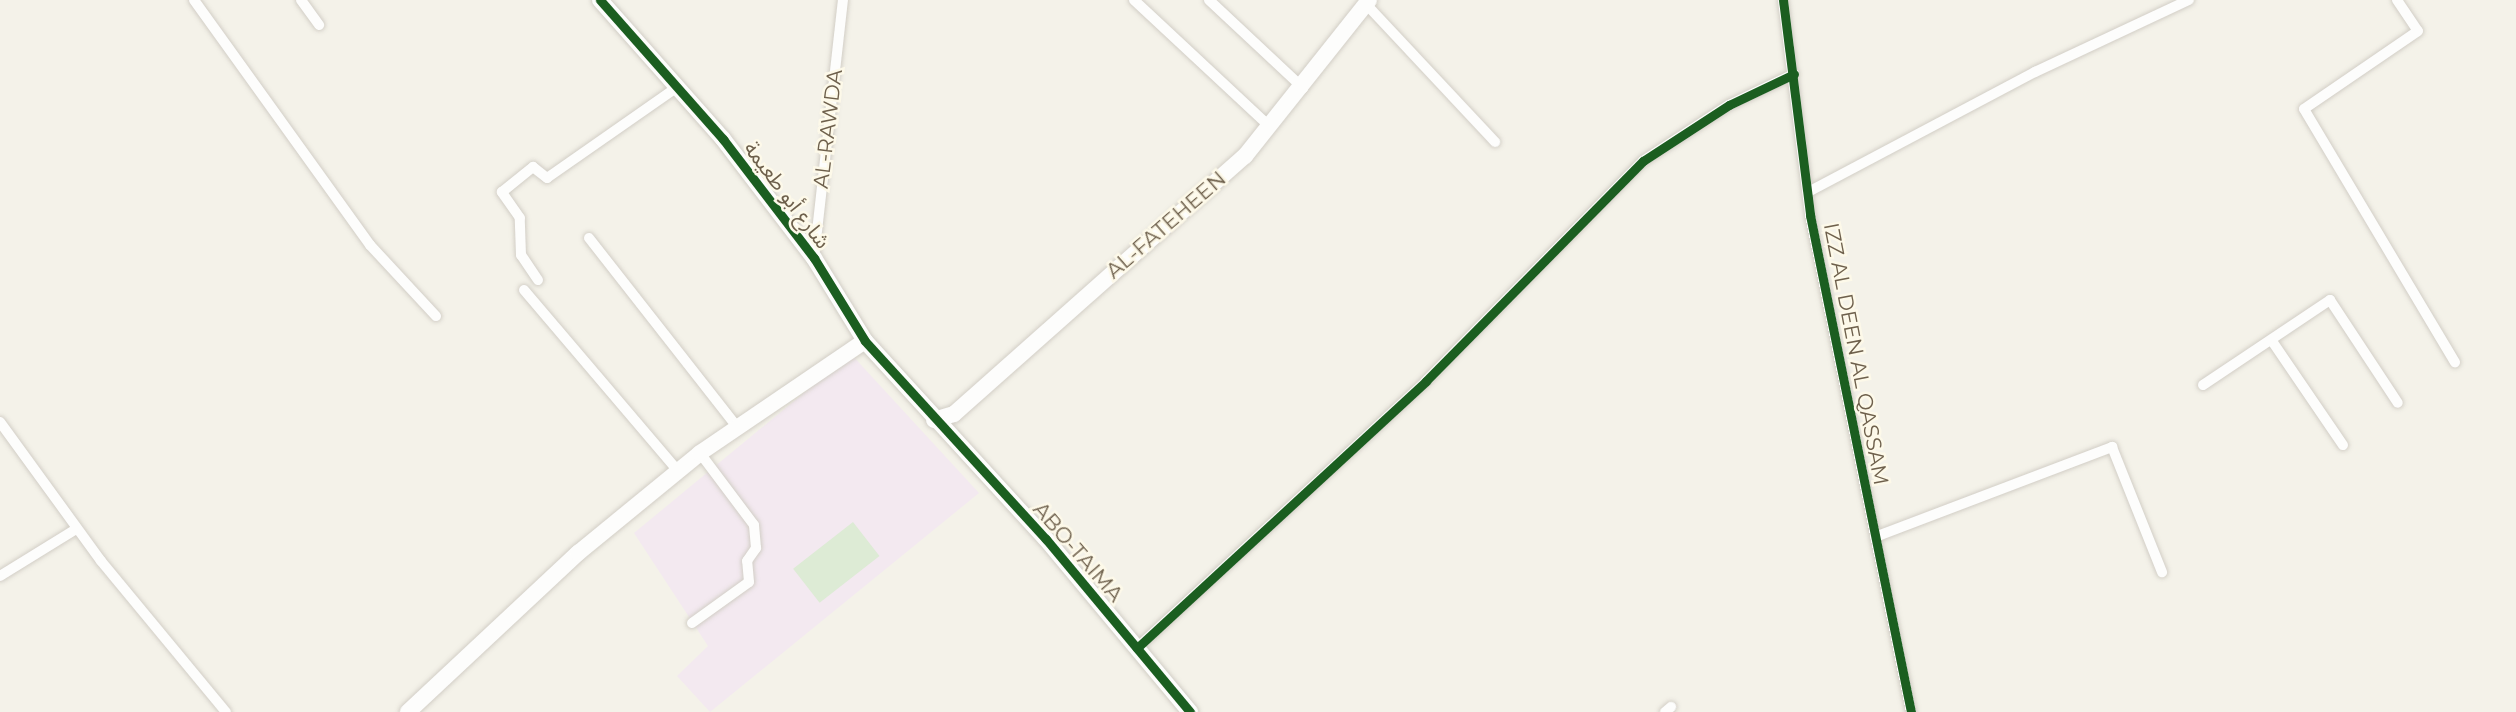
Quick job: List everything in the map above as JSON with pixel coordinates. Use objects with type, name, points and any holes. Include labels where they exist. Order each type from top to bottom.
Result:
[{"type":"street","points":[[194,0],[370,245],[436,316]]},
{"type":"street","points":[[301,0],[319,25]]},
{"type":"street","name":"شارع أبو طعيمة","points":[[600,0],[676,88],[814,258],[865,341],[934,420]]},
{"type":"street","name":"AL-RAWDA","points":[[814,258],[843,0]]},
{"type":"street","points":[[1133,0],[1270,127]]},
{"type":"street","points":[[1209,0],[1303,88]]},
{"type":"street","name":"IZZ AL DEEN AL QASSAM","points":[[1783,0],[1810,191],[1911,712]]},
{"type":"street","points":[[1810,191],[2035,72],[2189,0]]},
{"type":"street","points":[[2397,0],[2418,31],[2304,109],[2455,362]]},
{"type":"street","points":[[1368,2],[1495,142]]},
{"type":"street","name":"AL-FATEHEEN","points":[[934,420],[954,414],[1270,127],[1368,2]]},
{"type":"street","points":[[1137,648],[1426,381],[1643,161],[1729,105],[1794,74]]},
{"type":"street","points":[[538,280],[521,255],[520,218],[502,192],[533,167],[547,178],[676,88]]},
{"type":"street","points":[[589,238],[737,427]]},
{"type":"street","points":[[524,290],[679,472]]},
{"type":"street","points":[[2203,385],[2330,300],[2398,403]]},
{"type":"street","points":[[408,712],[578,553],[700,453],[865,341]]},
{"type":"street","points":[[2272,341],[2343,445]]},
{"type":"street","name":"ABO-TAIMA","points":[[934,420],[1137,648],[1190,712]]},
{"type":"street","points":[[0,422],[76,529],[226,712]]},
{"type":"street","points":[[1875,537],[2112,447],[2162,572]]},
{"type":"street","points":[[692,623],[749,582],[747,561],[756,548],[754,525],[700,453]]},
{"type":"street","points":[[0,576],[76,529]]},
{"type":"shaded area","points":[[851,354],[979,493],[710,712],[677,676],[708,646],[634,533]]},
{"type":"green space","points":[[853,522],[879,556],[820,603],[793,569]]},
{"type":"cycle path","points":[[600,0],[723,139],[814,258],[865,341],[1046,539],[1190,712]]},
{"type":"cycle path","points":[[1783,0],[1810,215],[1911,712]]},
{"type":"cycle path","points":[[1137,648],[1426,381],[1643,161],[1729,105],[1794,74]]}]
